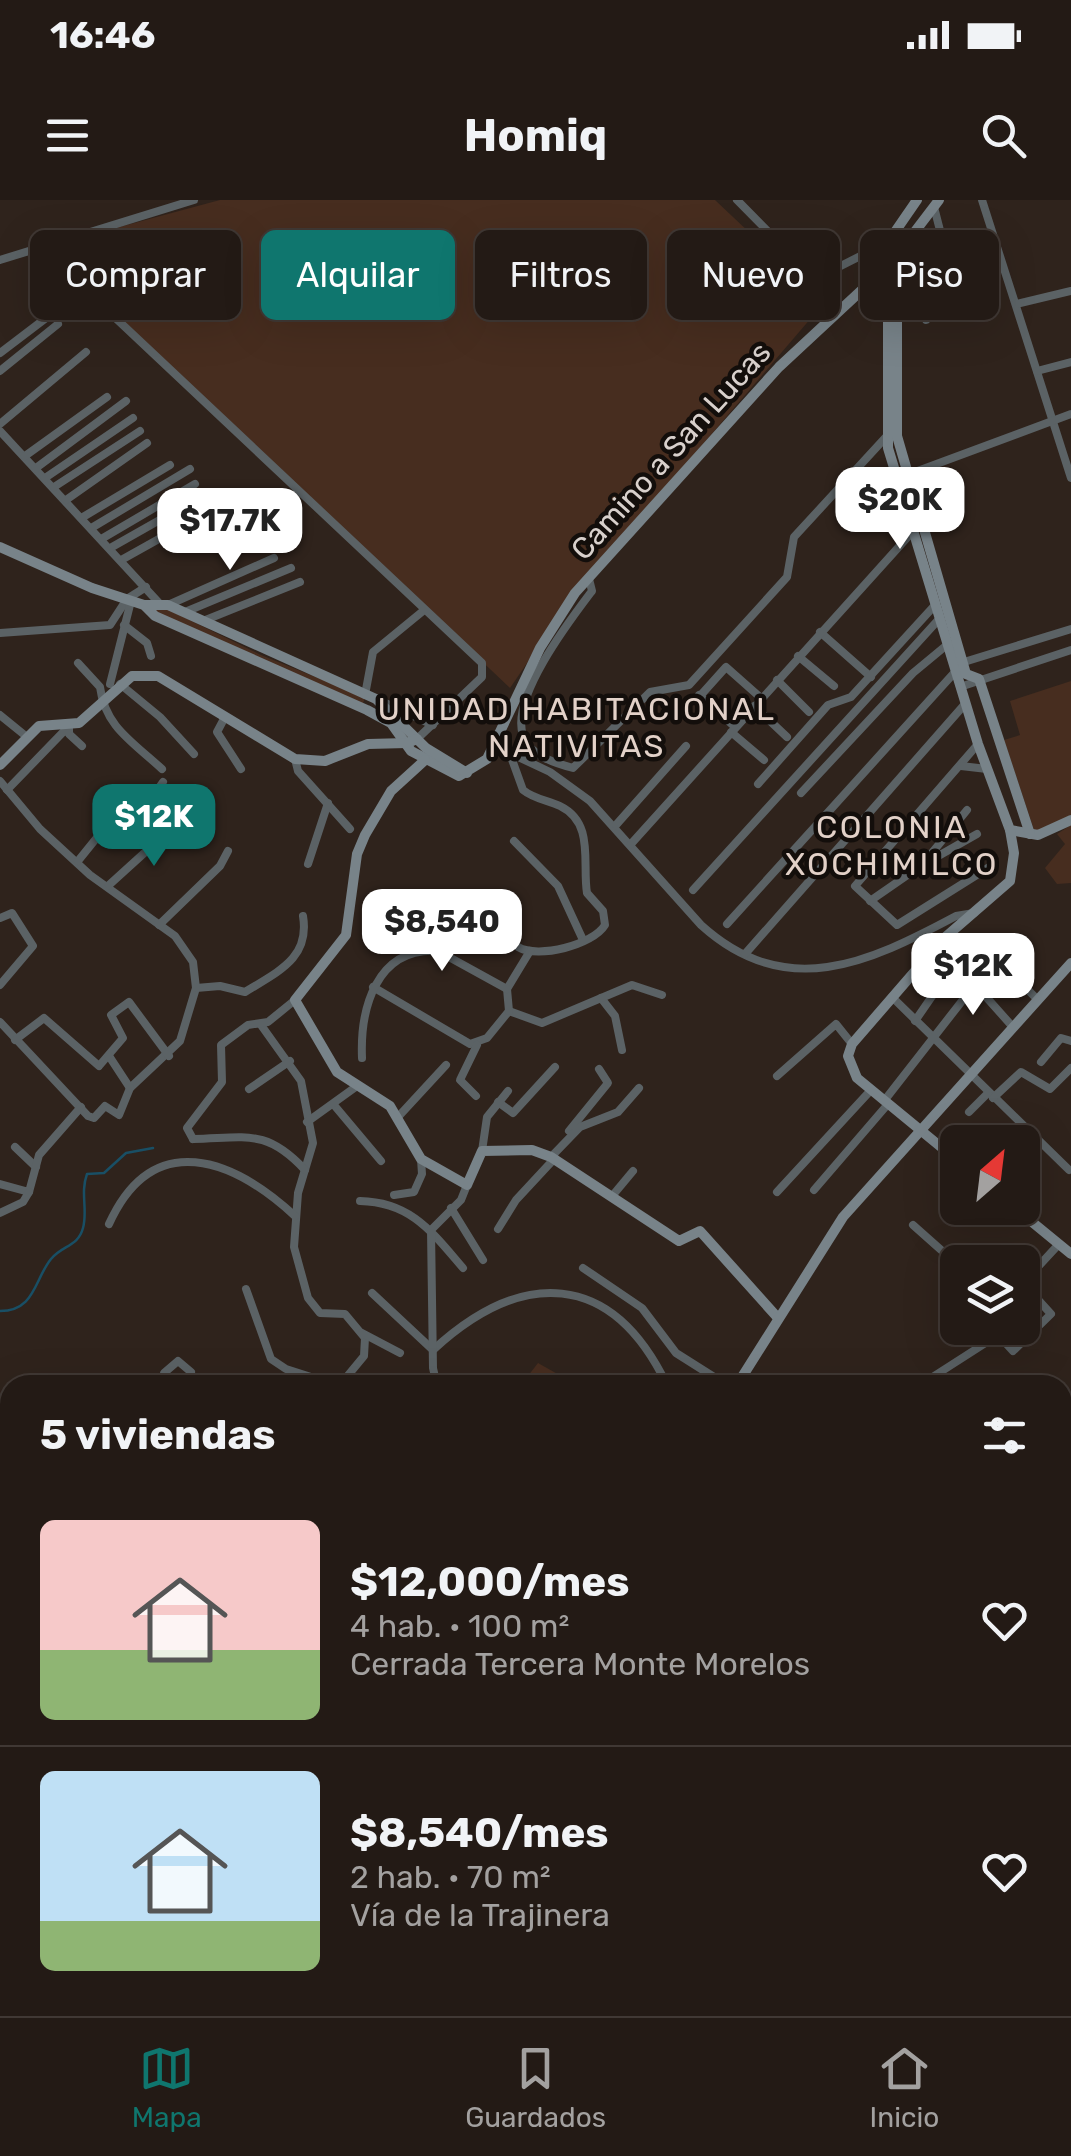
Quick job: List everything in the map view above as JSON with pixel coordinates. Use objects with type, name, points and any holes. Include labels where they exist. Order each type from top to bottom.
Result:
[{"type":"street","points":[[90,230],[166,204],[194,200]]},
{"type":"street","points":[[737,200],[810,274],[820,277],[860,256]]},
{"type":"street","points":[[896,230],[917,200]]},
{"type":"street","points":[[982,200],[1071,478]]},
{"type":"street","points":[[917,230],[936,204]]},
{"type":"street","points":[[936,204],[942,230]]},
{"type":"street","points":[[0,260],[30,250]]},
{"type":"street","points":[[1016,304],[1071,291]]},
{"type":"street","name":"Camino a San Lucas","points":[[495,746],[540,648],[575,593],[779,366],[860,302]]},
{"type":"street","points":[[0,353],[42,320]]},
{"type":"street","points":[[115,684],[132,676],[152,674],[295,760],[325,761],[378,742],[412,744],[485,670],[117,320]]},
{"type":"street","points":[[891,320],[886,437],[960,667],[960,686],[1010,830],[1014,853],[1010,881],[942,940],[852,1044],[850,1068],[940,1147]]},
{"type":"street","points":[[897,320],[901,477],[948,644],[966,674],[979,679]]},
{"type":"street","points":[[0,372],[58,324]]},
{"type":"street","points":[[86,352],[0,428],[24,456],[164,604],[433,725]]},
{"type":"street","points":[[1037,371],[1071,362]]},
{"type":"street","points":[[24,456],[106,397]]},
{"type":"street","points":[[36,468],[126,401]]},
{"type":"street","points":[[901,477],[1071,414]]},
{"type":"street","points":[[45,478],[133,418]]},
{"type":"street","points":[[54,487],[140,431]]},
{"type":"street","points":[[588,579],[592,591],[554,646],[528,697],[522,734],[534,752],[576,768],[650,692],[689,685],[787,577],[797,534],[886,437]]},
{"type":"street","points":[[66,500],[147,444]]},
{"type":"street","points":[[83,517],[170,465]]},
{"type":"street","points":[[93,527],[190,469]]},
{"type":"street","points":[[103,538],[195,484]]},
{"type":"street","points":[[112,548],[202,496]]},
{"type":"street","points":[[123,559],[216,507]]},
{"type":"street","points":[[632,844],[914,530]]},
{"type":"street","points":[[0,547],[144,606],[155,616],[367,710],[391,723],[434,761],[467,773],[487,759],[495,746],[550,772],[616,825],[701,925],[745,954],[796,970],[837,968],[868,958],[956,916],[974,913]]},
{"type":"street","points":[[144,606],[164,604],[274,558]]},
{"type":"street","points":[[183,613],[291,568]]},
{"type":"street","points":[[202,622],[300,582]]},
{"type":"street","points":[[0,633],[50,626],[105,626],[115,621],[129,600],[146,587]]},
{"type":"street","points":[[7,790],[69,726],[101,706],[115,684],[129,600]]},
{"type":"street","points":[[758,784],[828,705],[851,697],[936,604]]},
{"type":"street","points":[[367,710],[372,652],[424,611]]},
{"type":"street","points":[[693,890],[940,618]]},
{"type":"street","points":[[115,621],[147,644],[151,656]]},
{"type":"street","points":[[727,924],[960,667],[1071,629]]},
{"type":"street","points":[[820,632],[871,676]]},
{"type":"street","points":[[802,793],[912,673],[948,644]]},
{"type":"street","points":[[960,686],[1071,650]]},
{"type":"street","points":[[798,656],[834,686]]},
{"type":"street","points":[[78,663],[100,686],[101,706],[110,721],[162,768]]},
{"type":"street","points":[[700,696],[726,667],[761,698]]},
{"type":"street","points":[[979,679],[1030,834]]},
{"type":"street","points":[[776,680],[809,712]]},
{"type":"street","points":[[115,684],[160,717],[194,754]]},
{"type":"street","points":[[689,685],[764,760]]},
{"type":"street","points":[[370,697],[412,744],[413,769]]},
{"type":"street","points":[[745,954],[966,704]]},
{"type":"street","points":[[754,706],[786,737]]},
{"type":"street","points":[[0,716],[28,736]]},
{"type":"street","points":[[225,718],[217,732],[241,769]]},
{"type":"street","points":[[0,764],[44,724],[69,726]]},
{"type":"street","points":[[69,726],[69,734],[82,746]]},
{"type":"street","points":[[978,744],[855,884],[892,923],[901,924],[991,866]]},
{"type":"street","points":[[616,825],[686,746]]},
{"type":"street","points":[[444,898],[477,898],[506,937],[530,951],[583,940],[602,930],[605,917],[586,894],[581,826],[562,807],[523,790],[510,754]]},
{"type":"street","points":[[295,760],[298,771],[350,829]]},
{"type":"street","points":[[186,1163],[192,1139],[186,1128],[222,1082],[221,1045],[295,1000],[346,936],[357,854],[391,791],[413,769],[434,761]]},
{"type":"street","points":[[961,766],[987,769]]},
{"type":"street","points":[[0,781],[40,829],[90,875],[109,884],[180,941],[193,962],[196,988],[185,1029],[169,1056],[130,1088],[121,1115],[104,1106],[94,1118],[80,1108],[0,1022]]},
{"type":"street","points":[[78,862],[120,809],[153,796],[163,782]]},
{"type":"street","points":[[308,864],[328,803]]},
{"type":"street","points":[[922,865],[936,843],[968,810]]},
{"type":"street","points":[[1010,830],[1048,832],[1071,820]]},
{"type":"street","points":[[109,884],[174,826]]},
{"type":"street","points":[[870,901],[977,834]]},
{"type":"street","points":[[1014,853],[1030,834]]},
{"type":"street","points":[[514,841],[558,886],[583,940]]},
{"type":"street","points":[[159,925],[215,870],[228,851]]},
{"type":"street","points":[[0,918],[12,913],[33,946],[0,985]]},
{"type":"street","points":[[196,988],[220,986],[245,992],[301,953],[306,934],[302,916]]},
{"type":"street","points":[[362,1058],[366,1009],[373,987],[397,961],[432,950],[507,990]]},
{"type":"street","points":[[476,1096],[460,1080],[477,1044],[509,1011],[507,990],[530,951]]},
{"type":"street","points":[[743,1375],[843,1217],[968,1072],[1071,963]]},
{"type":"street","points":[[1006,967],[1036,998]]},
{"type":"street","points":[[509,1011],[542,1024],[632,984],[662,995]]},
{"type":"street","points":[[373,987],[460,1039],[477,1044]]},
{"type":"street","points":[[814,1190],[935,1041],[962,1001],[979,989],[1012,1026]]},
{"type":"street","points":[[915,1021],[935,992]]},
{"type":"street","points":[[892,997],[1023,1125]]},
{"type":"street","points":[[601,998],[615,1016],[622,1050]]},
{"type":"street","points":[[295,1000],[337,1072],[382,1100],[398,1117],[420,1159],[422,1174],[414,1192],[394,1195]]},
{"type":"street","points":[[15,1040],[42,1018],[50,1021],[96,1067],[123,1038],[111,1015],[129,1002],[169,1056]]},
{"type":"street","points":[[777,1076],[838,1023],[852,1044]]},
{"type":"street","points":[[261,1024],[301,1081],[313,1143],[295,1216],[294,1247],[310,1304],[320,1314],[344,1314],[362,1333],[400,1352]]},
{"type":"street","points":[[1041,1062],[1061,1038],[1071,1042]]},
{"type":"street","points":[[109,1056],[130,1088]]},
{"type":"street","points":[[249,1090],[290,1061]]},
{"type":"street","points":[[398,1117],[446,1065]]},
{"type":"street","points":[[498,1102],[513,1113],[555,1068]]},
{"type":"street","points":[[969,1112],[1022,1072],[1050,1089],[1071,1068]]},
{"type":"street","points":[[498,1229],[520,1195],[604,1091],[609,1078],[599,1069]]},
{"type":"street","points":[[307,1122],[357,1086]]},
{"type":"street","points":[[564,1139],[580,1127],[618,1112],[639,1088]]},
{"type":"street","points":[[778,1192],[872,1090]]},
{"type":"street","points":[[438,1375],[433,1368],[431,1230],[452,1208],[466,1185],[482,1151],[487,1117],[508,1091]]},
{"type":"street","points":[[334,1105],[380,1161]]},
{"type":"street","points":[[0,1213],[23,1202],[44,1148],[80,1108]]},
{"type":"street","points":[[192,1139],[276,1142],[305,1170]]},
{"type":"street","points":[[1040,1142],[1069,1170]]},
{"type":"street","points":[[15,1147],[36,1167]]},
{"type":"street","points":[[482,1151],[532,1150],[553,1158],[613,1195],[679,1241],[696,1232],[704,1233],[778,1318]]},
{"type":"street","points":[[420,1159],[466,1185]]},
{"type":"street","points":[[108,1224],[124,1194],[138,1183],[158,1170],[186,1163],[211,1163],[233,1169],[295,1216]]},
{"type":"street","points":[[613,1195],[633,1172]]},
{"type":"street","points":[[0,1184],[30,1192]]},
{"type":"street","points":[[360,1201],[384,1202],[406,1210],[431,1230],[463,1268]]},
{"type":"street","points":[[452,1208],[483,1260]]},
{"type":"street","points":[[913,1225],[940,1249]]},
{"type":"street","points":[[1036,1225],[1071,1254]]},
{"type":"street","points":[[1040,1265],[1060,1244]]},
{"type":"street","points":[[583,1268],[642,1308],[676,1353],[711,1375]]},
{"type":"street","points":[[246,1289],[271,1359],[306,1375]]},
{"type":"street","points":[[372,1293],[433,1350]]},
{"type":"street","points":[[433,1350],[486,1309],[535,1297],[578,1294],[593,1298],[617,1317],[660,1375]]},
{"type":"street","points":[[1040,1302],[1051,1314],[1040,1325]]},
{"type":"street","points":[[347,1375],[364,1356],[362,1333]]},
{"type":"street","points":[[936,1375],[976,1345]]},
{"type":"street","points":[[165,1375],[178,1361],[191,1372]]},
{"type":"street","points":[[738,1375],[748,1368]]},
{"type":"shaded area","points":[[220,200],[715,200],[747,230],[667,230],[667,320],[809,320],[575,593],[510,688],[122,320],[241,320],[241,230],[108,230]]},
{"type":"shaded area","points":[[153,608],[167,609],[261,655],[365,697],[362,707],[164,618]]},
{"type":"shaded area","points":[[1071,681],[1071,815],[1045,830],[1034,830],[1004,740],[1020,735],[1010,701]]},
{"type":"shaded area","points":[[1071,825],[1071,883],[1057,884],[1045,868],[1065,844],[1057,834]]},
{"type":"shaded area","points":[[538,1363],[559,1375],[529,1375]]},
{"type":"waterway","points":[[0,1311],[12,1310],[27,1300],[51,1259],[81,1234],[87,1174],[104,1173],[126,1153],[153,1148]]},
{"type":"district","name":"UNIDAD HABITACIONAL NATIVITAS","points":[[577,728]]},
{"type":"district","name":"COLONIA XOCHIMILCO","points":[[892,846]]}]
